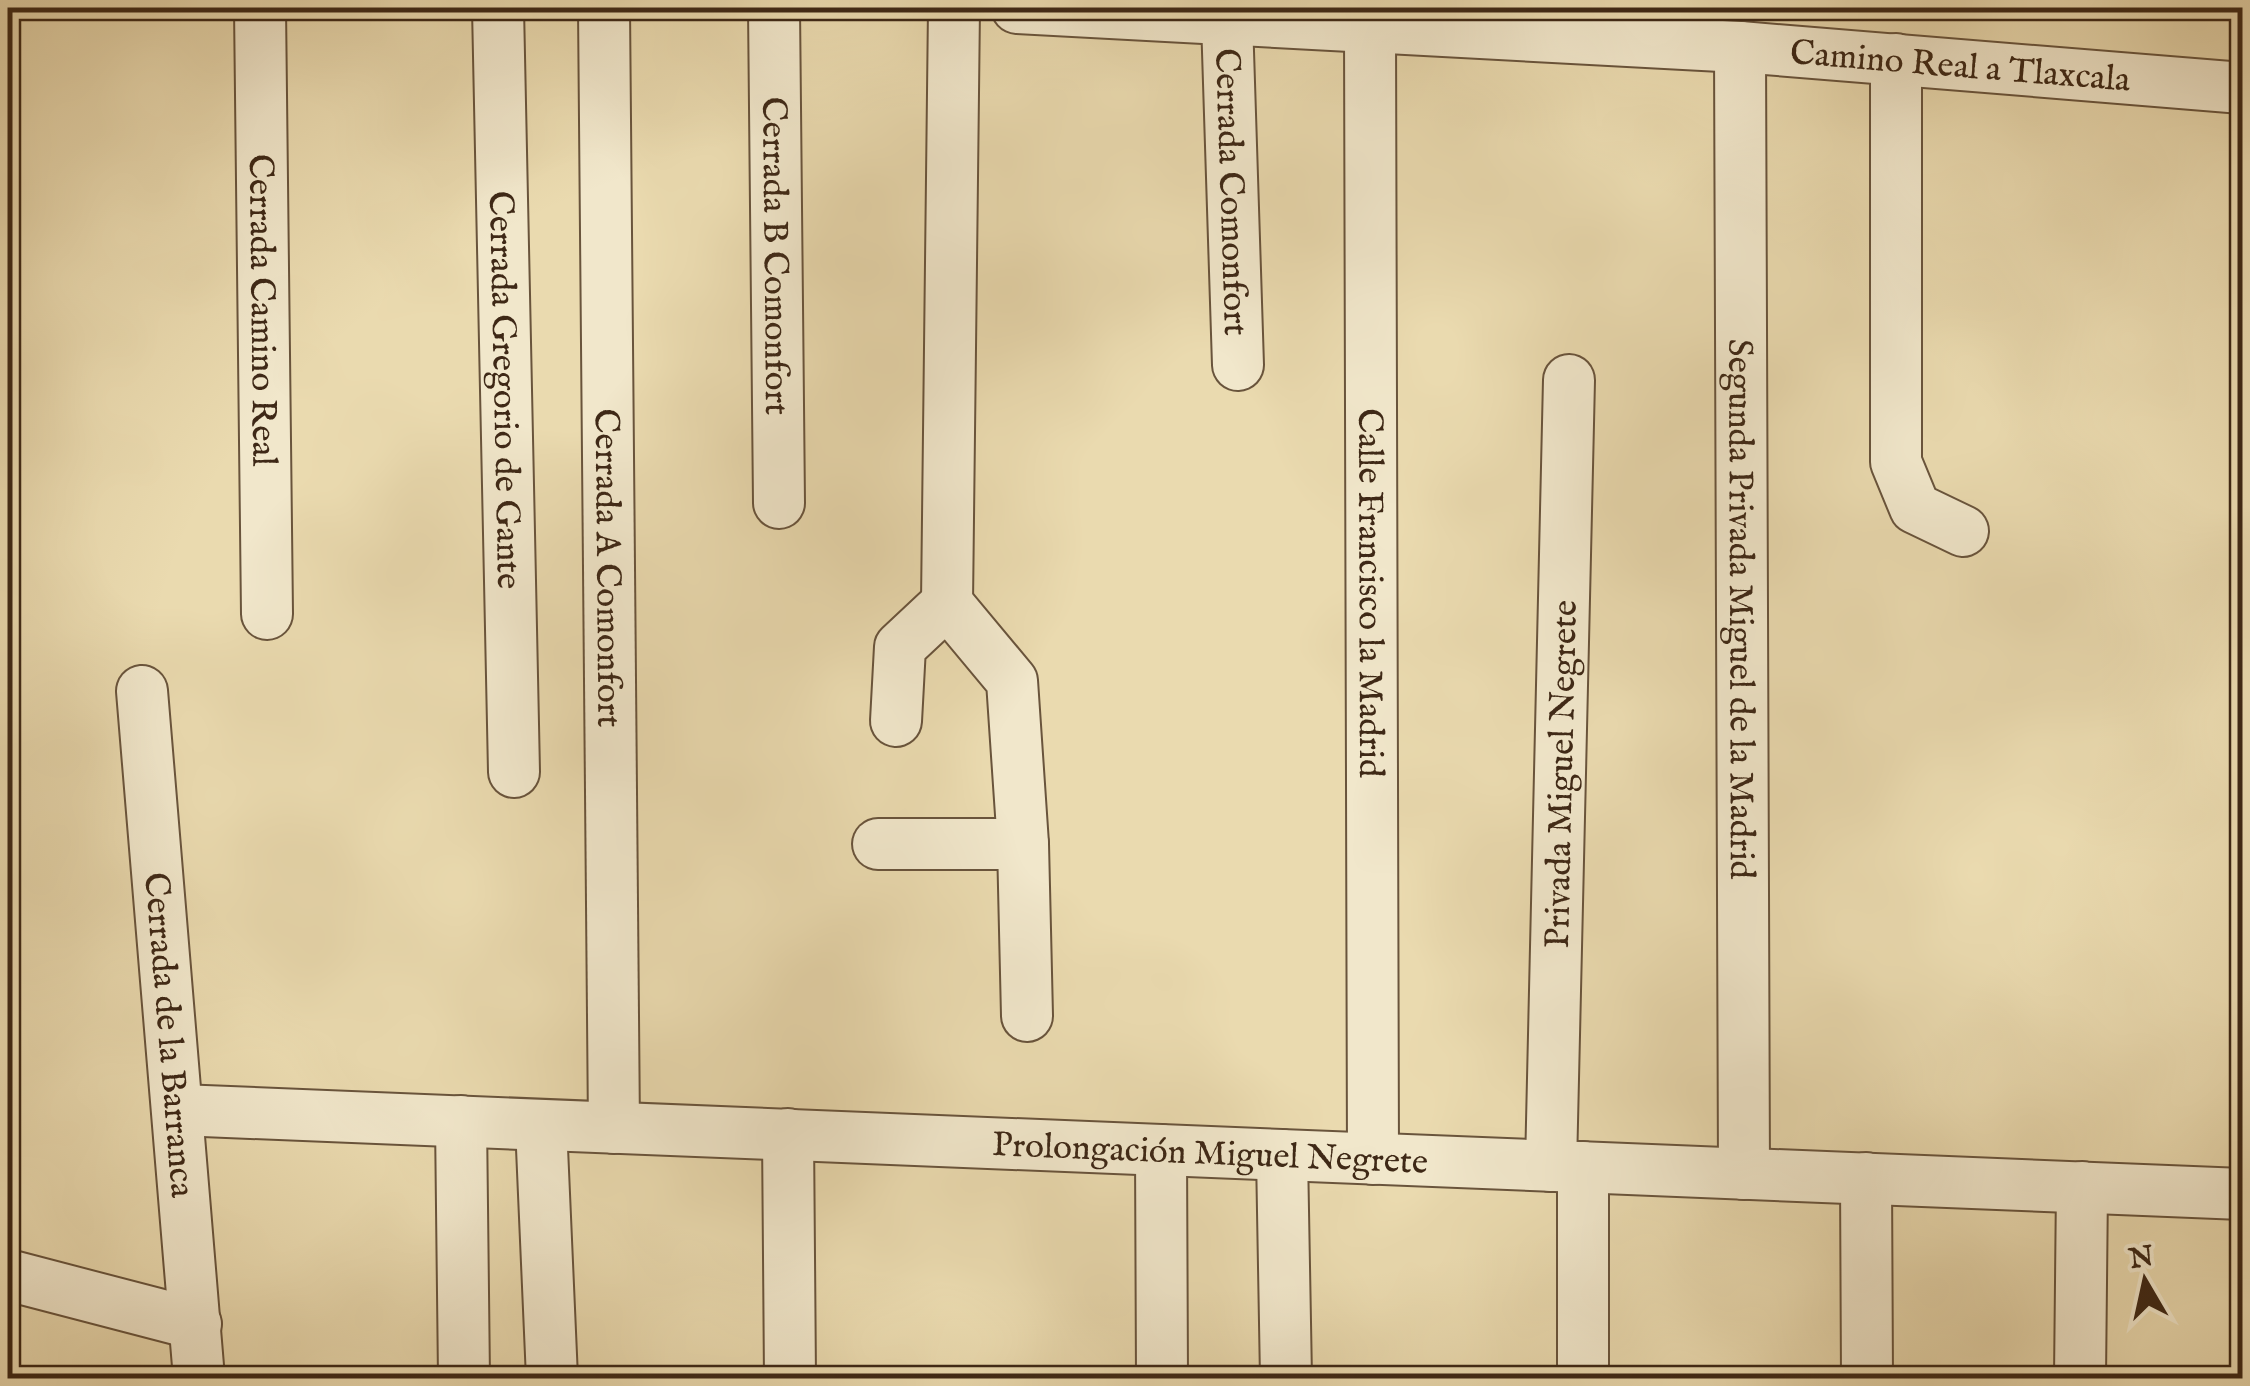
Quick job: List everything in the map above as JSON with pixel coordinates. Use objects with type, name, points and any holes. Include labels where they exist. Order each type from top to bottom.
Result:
[{"type":"street","name":"Cerrada Camino Real","points":[[260,8],[267,614]]},
{"type":"street","name":"Cerrada Gregorio de Gante","points":[[498,8],[514,772]]},
{"type":"street","name":"Cerrada A Comonfort","points":[[604,8],[614,1128]]},
{"type":"street","name":"Cerrada B Comonfort","points":[[774,8],[779,503]]},
{"type":"street","points":[[954,8],[947,603],[1012,681],[1023,844],[1028,1016]]},
{"type":"street","name":"Camino Real a Tlaxcala","points":[[1017,8],[1740,47],[2242,88]]},
{"type":"street","name":"Cerrada Comonfort","points":[[1227,20],[1238,365]]},
{"type":"street","name":"Calle Francisco la Madrid","points":[[1370,28],[1373,1158]]},
{"type":"street","name":"Segunda Privada Miguel de la Madrid","points":[[1740,47],[1744,1174]]},
{"type":"street","points":[[1896,58],[1896,462],[1915,508],[1963,531]]},
{"type":"street","name":"Privada Miguel Negrete","points":[[1570,380],[1567,1167],[1583,1378]]},
{"type":"street","points":[[896,721],[900,647],[947,603]]},
{"type":"street","name":"Cerrada de la Barranca","points":[[142,691],[199,1378]]},
{"type":"street","points":[[878,844],[1023,844]]},
{"type":"street","name":"Prolongación Miguel Negrete","points":[[179,1110],[2242,1194]]},
{"type":"street","points":[[461,1122],[464,1378]]},
{"type":"street","points":[[541,1125],[552,1378]]},
{"type":"street","points":[[788,1134],[790,1378]]},
{"type":"street","points":[[1162,1150],[1162,1378]]},
{"type":"street","points":[[1282,1155],[1286,1378]]},
{"type":"street","points":[[1866,1178],[1867,1378]]},
{"type":"street","points":[[2080,1378],[2082,1188]]},
{"type":"street","points":[[8,1275],[196,1324]]}]
